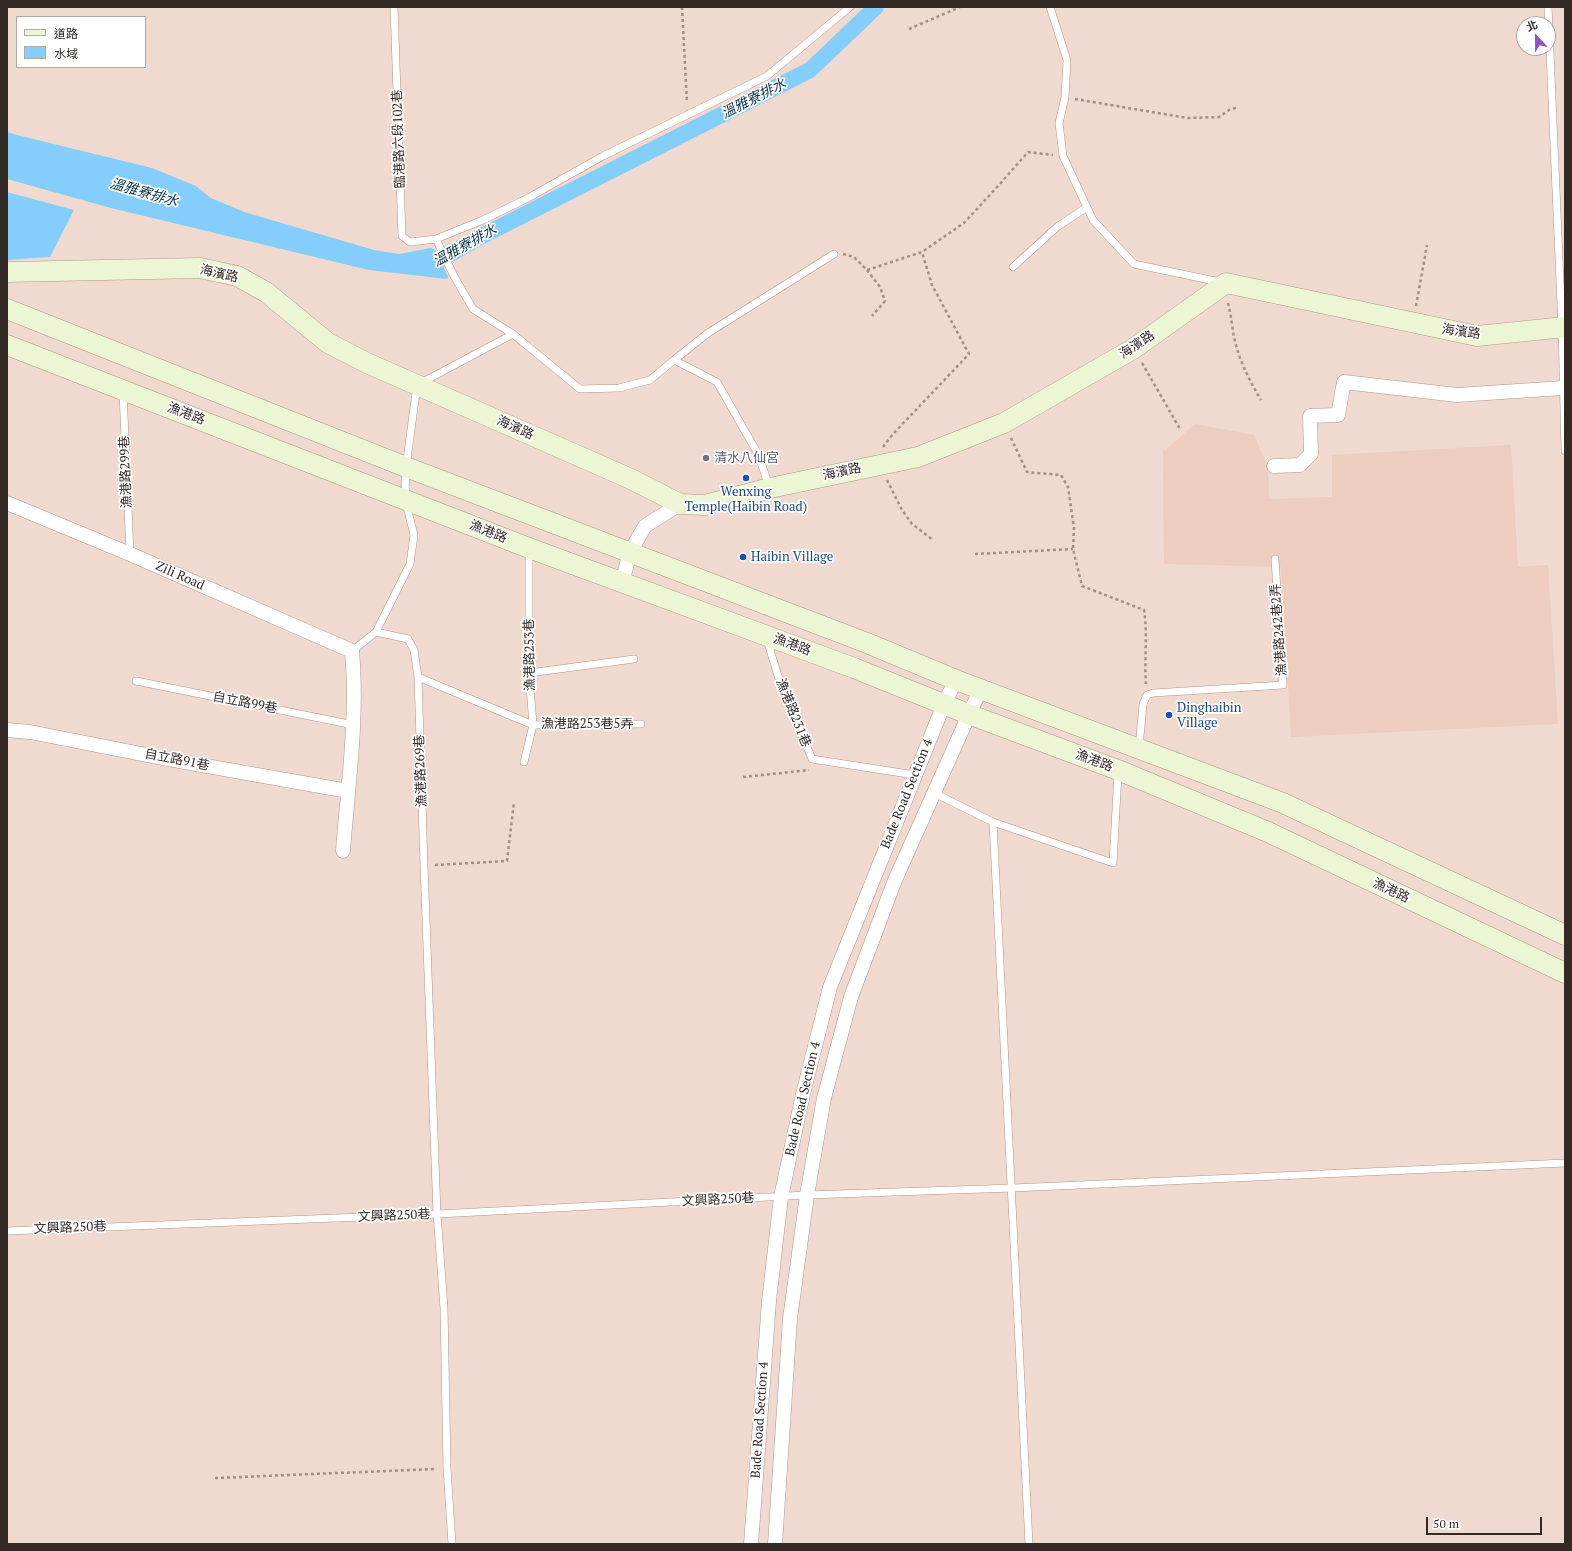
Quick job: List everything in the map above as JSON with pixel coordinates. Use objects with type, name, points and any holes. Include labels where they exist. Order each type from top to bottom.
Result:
[{"type":"street","name":"海濱路","points":[[7,272],[200,268],[237,276],[266,292],[328,343],[367,363],[631,479],[680,504],[705,505],[770,488],[918,457],[1004,423],[1133,349],[1226,283],[1477,336],[1563,327]]},
{"type":"street","points":[[7,309],[406,467],[859,640],[956,680],[981,688],[1283,803],[1565,934]]},
{"type":"street","name":"漁港路","points":[[7,345],[529,548],[766,636],[1118,770],[1268,832],[1565,973]]},
{"type":"street","points":[[1274,466],[1300,464],[1311,454],[1310,416],[1338,415],[1344,382],[1457,395],[1563,388]]},
{"type":"street","name":"Zili Road","points":[[7,503],[130,554],[352,651]]},
{"type":"street","points":[[622,583],[630,552],[645,526],[680,504]]},
{"type":"street","points":[[343,851],[354,725],[355,683],[352,651]]},
{"type":"street","name":"Bade Road Section 4","points":[[751,1544],[769,1301],[781,1197],[803,1094],[830,987],[944,704],[956,680]]},
{"type":"street","name":"Bade Road Section 4","points":[[775,1544],[790,1319],[807,1195],[824,1098],[851,997],[895,880],[968,714],[981,688]]},
{"type":"street","name":"自立路91巷","points":[[7,730],[30,732],[167,759],[348,791]]},
{"type":"street","points":[[794,1134],[817,1136]]},
{"type":"lane","name":"臨港路六段102巷","points":[[394,7],[402,236],[410,242],[436,239]]},
{"type":"lane","points":[[834,254],[708,333],[650,380],[619,388],[580,389],[513,334],[473,309],[454,276],[436,239],[502,211],[603,156],[767,76],[850,7]]},
{"type":"lane","points":[[1050,7],[1067,60],[1065,97],[1059,123],[1063,156],[1093,220],[1134,264],[1226,283]]},
{"type":"lane","points":[[1548,7],[1563,327],[1565,451]]},
{"type":"lane","points":[[1013,267],[1057,227],[1087,207]]},
{"type":"lane","points":[[352,651],[376,632],[410,564],[414,535],[405,499],[406,467],[417,385],[513,334]]},
{"type":"lane","points":[[674,360],[717,382],[758,454],[770,488]]},
{"type":"lane","name":"漁港路299巷","points":[[123,390],[130,554]]},
{"type":"lane","name":"漁港路253巷","points":[[524,762],[533,725],[529,673],[529,548]]},
{"type":"lane","name":"漁港路242巷2弄","points":[[1147,695],[1153,693],[1283,685],[1275,559]]},
{"type":"lane","name":"漁港路269巷","points":[[376,632],[408,639],[414,650],[418,677],[438,1214],[444,1308],[447,1468],[452,1544]]},
{"type":"lane","name":"漁港路231巷","points":[[766,636],[780,679],[812,759],[915,775]]},
{"type":"lane","points":[[529,673],[634,659]]},
{"type":"lane","points":[[418,677],[533,725]]},
{"type":"lane","name":"自立路99巷","points":[[136,682],[354,725]]},
{"type":"lane","points":[[1139,748],[1143,704],[1147,695]]},
{"type":"lane","name":"漁港路253巷5弄","points":[[533,725],[641,724]]},
{"type":"lane","points":[[934,793],[993,822],[1113,863],[1118,770]]},
{"type":"lane","points":[[993,822],[1013,1188],[1030,1544]]},
{"type":"lane","name":"文興路250巷","points":[[7,1231],[438,1214],[807,1195],[1013,1188],[1565,1163]]},
{"type":"path","points":[[682,7],[688,115]]},
{"type":"path","points":[[909,28],[960,7]]},
{"type":"path","points":[[1065,97],[1188,118],[1218,117],[1229,110],[1238,107]]},
{"type":"path","points":[[867,270],[922,252],[964,223],[1028,152],[1063,156]]},
{"type":"path","points":[[1412,323],[1427,245]]},
{"type":"path","points":[[922,252],[932,285],[969,354],[893,434],[874,466],[912,524],[933,540]]},
{"type":"path","points":[[834,254],[854,256],[867,270],[880,288],[885,301],[872,316]]},
{"type":"path","points":[[1226,283],[1226,294],[1232,318],[1234,337],[1246,374],[1261,400]]},
{"type":"path","points":[[1133,349],[1180,429]]},
{"type":"path","points":[[1004,423],[1027,472],[1061,475],[1068,487],[1074,528],[1073,549],[1082,586],[1144,610],[1146,622],[1145,671],[1147,695]]},
{"type":"path","points":[[975,554],[1073,549]]},
{"type":"path","points":[[744,777],[814,770],[817,760]]},
{"type":"path","points":[[424,866],[507,861],[514,802]]},
{"type":"path","points":[[214,1478],[447,1468]]},
{"type":"shaded area","points":[[1195,424],[1254,435],[1268,467],[1269,499],[1332,497],[1332,455],[1511,445],[1518,567],[1548,565],[1558,724],[1291,737],[1281,567],[1164,564],[1163,452]]},
{"type":"water","points":[[7,132],[152,168],[196,186],[211,198],[244,212],[374,250],[399,254],[431,248],[435,250],[448,277],[447,279],[369,270],[111,208],[7,179]]},
{"type":"water","points":[[7,192],[74,210],[50,257],[7,260]]},
{"type":"waterway","name":"溫雅寮排水","points":[[419,265],[428,267],[478,238],[810,70],[876,7]]},
{"type":"place","name":"清水八仙宮","points":[[706,458]]},
{"type":"place","name":"Wenxing Temple(Haibin Road)","points":[[746,478]]},
{"type":"place","name":"Haibin Village","points":[[743,557]]},
{"type":"place","name":"Dinghaibin Village","points":[[1169,715]]}]
